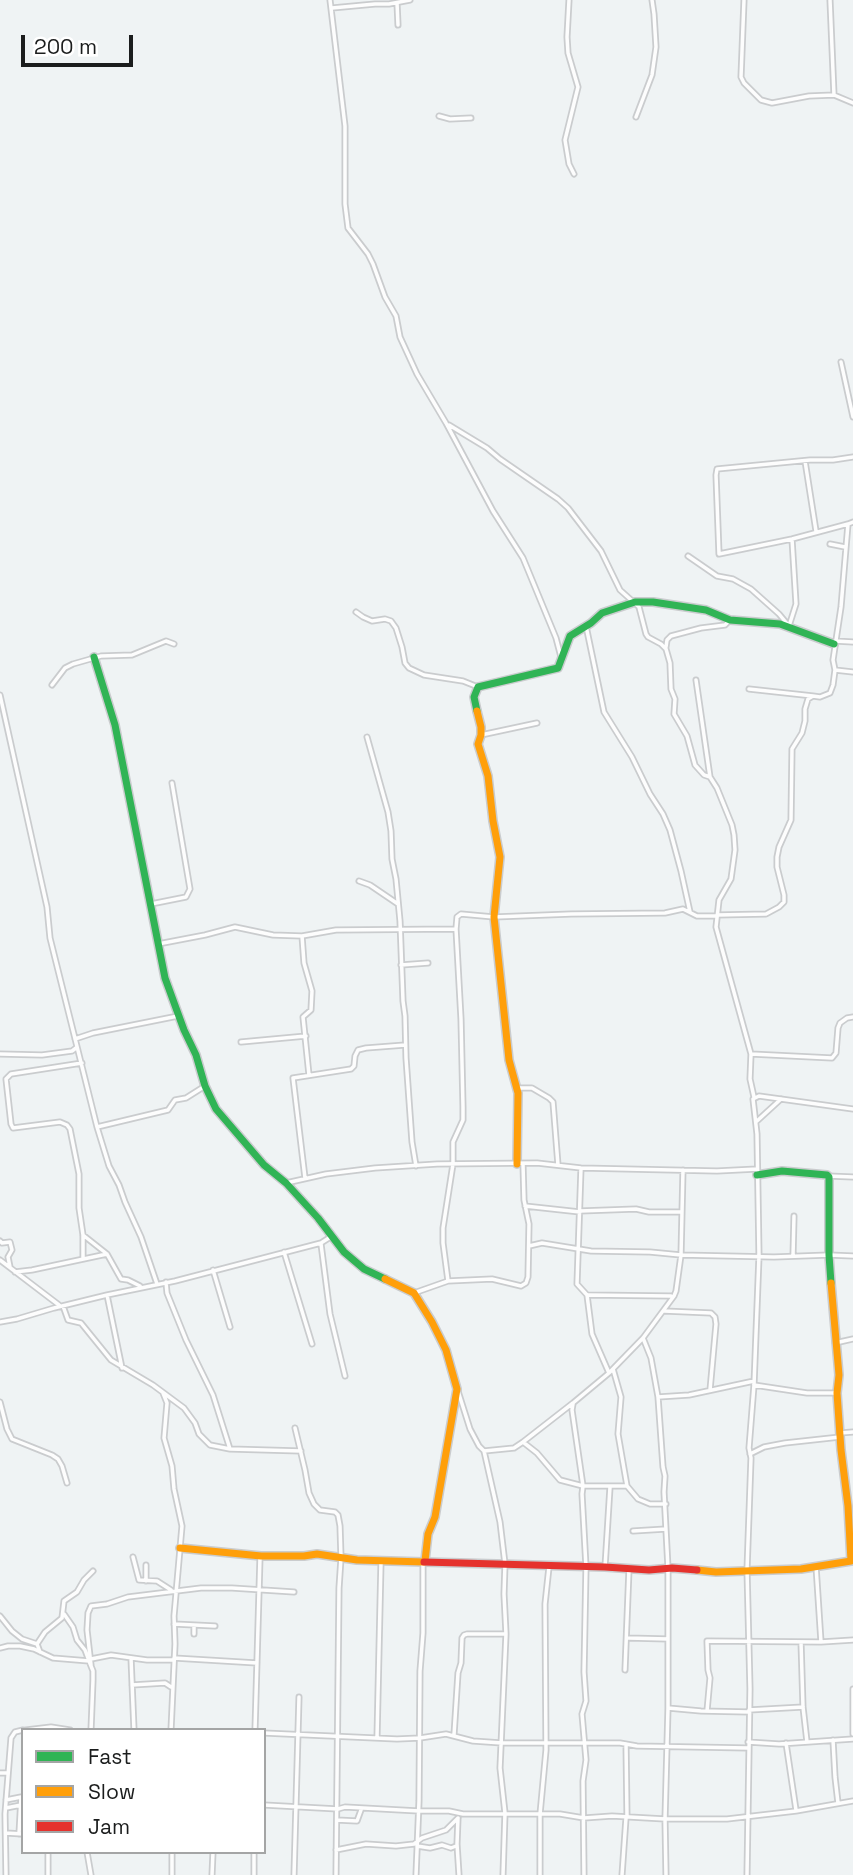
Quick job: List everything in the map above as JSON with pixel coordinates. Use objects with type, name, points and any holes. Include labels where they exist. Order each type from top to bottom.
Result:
[{"type":"street","points":[[330,0],[345,126],[346,224],[368,254],[396,316],[400,337],[417,374],[530,572],[556,638],[561,659]]},
{"type":"street","points":[[332,8],[410,0]]},
{"type":"street","points":[[569,0],[568,53],[578,88],[565,136],[569,164],[574,174]]},
{"type":"street","points":[[636,117],[652,75],[656,50],[652,0]]},
{"type":"street","points":[[744,0],[740,73],[744,83],[761,100],[777,103],[809,96],[834,95],[853,103]]},
{"type":"street","points":[[830,0],[834,95]]},
{"type":"street","points":[[397,3],[398,25]]},
{"type":"street","points":[[439,116],[450,119],[471,118]]},
{"type":"street","points":[[841,362],[853,417]]},
{"type":"street","points":[[446,423],[487,448],[568,508],[601,551],[620,590],[635,602],[646,634],[666,649]]},
{"type":"street","points":[[749,690],[820,697],[830,693],[835,670],[832,660],[850,523],[792,540],[719,554],[717,469],[853,457]]},
{"type":"street","points":[[804,461],[816,532]]},
{"type":"street","points":[[789,626],[796,604],[792,540]]},
{"type":"street","points":[[830,544],[845,547]]},
{"type":"street","points":[[688,556],[717,576],[733,579],[751,589],[789,626]]},
{"type":"street","points":[[356,612],[372,621],[391,621],[409,668],[424,675],[463,681],[478,687],[558,668],[570,636],[602,613],[635,602],[706,610],[730,620],[789,626],[835,643],[853,642]]},
{"type":"street","points":[[730,620],[725,625],[670,636],[666,649],[670,663],[671,689],[675,699],[673,711],[687,736],[695,765],[717,788],[732,825],[735,850],[731,880],[719,900],[716,927],[751,1054],[750,1079],[757,1121],[759,1256],[747,1570],[747,1875]]},
{"type":"street","points":[[586,626],[604,712],[667,822],[690,912]]},
{"type":"street","points":[[52,685],[68,666],[94,657],[129,656],[166,641],[174,644]]},
{"type":"street","points":[[94,657],[115,726],[165,978],[216,1109],[264,1164],[286,1183],[344,1252],[364,1269],[414,1293],[446,1350],[470,1429],[484,1451],[500,1522],[505,1564],[506,1634],[501,1780],[505,1813],[503,1875]]},
{"type":"street","points":[[835,670],[853,672]]},
{"type":"street","points":[[696,680],[709,777]]},
{"type":"street","points":[[414,1293],[449,1281],[492,1279],[523,1285],[528,1280],[528,1217],[520,1164],[517,1087],[509,1060],[494,917],[500,857],[488,776],[478,744],[481,727],[474,697],[478,687]]},
{"type":"street","points":[[0,695],[47,907],[50,938],[97,1127],[109,1166],[141,1237],[157,1284]]},
{"type":"street","points":[[449,1281],[443,1227],[453,1164],[453,1142],[463,1120],[456,919],[461,914],[494,917],[666,913],[682,909],[697,916],[766,914],[779,907],[784,902],[784,895],[777,857],[792,812],[791,758],[794,744],[802,733],[807,702],[813,696]]},
{"type":"street","points":[[481,735],[537,723]]},
{"type":"street","points":[[367,737],[388,812],[398,904],[411,1142],[416,1166]]},
{"type":"street","points":[[150,904],[186,897],[190,889],[172,783]]},
{"type":"street","points":[[359,881],[398,904]]},
{"type":"street","points":[[158,944],[235,928],[302,936],[336,930],[456,929]]},
{"type":"street","points":[[302,936],[304,963],[312,991],[311,1010],[303,1017],[309,1075]]},
{"type":"street","points":[[401,965],[428,964]]},
{"type":"street","points":[[75,1040],[93,1033],[178,1016]]},
{"type":"street","points":[[751,1054],[832,1058],[836,1053],[840,1023],[853,1017]]},
{"type":"street","points":[[241,1042],[306,1037]]},
{"type":"street","points":[[305,1178],[293,1078],[351,1069],[358,1050],[405,1045]]},
{"type":"street","points":[[0,1054],[42,1055],[72,1051],[76,1048]]},
{"type":"street","points":[[82,1062],[11,1074],[6,1079],[13,1128],[60,1122],[70,1129],[79,1174],[83,1259]]},
{"type":"street","points":[[97,1127],[168,1110],[175,1100],[186,1098],[205,1086]]},
{"type":"street","points":[[517,1087],[532,1088],[553,1102],[558,1165]]},
{"type":"street","points":[[754,1097],[853,1108]]},
{"type":"street","points":[[757,1121],[781,1099]]},
{"type":"street","points":[[286,1183],[375,1167],[537,1163],[581,1168],[782,1171],[853,1177]]},
{"type":"street","points":[[581,1168],[578,1284],[587,1295],[593,1334],[609,1373]]},
{"type":"street","points":[[484,1451],[514,1448],[573,1404],[614,1368],[664,1311],[677,1291],[681,1255],[682,1170]]},
{"type":"street","points":[[180,1548],[260,1556],[317,1555],[382,1561],[700,1569],[716,1572],[801,1569],[852,1561],[837,1393],[839,1375],[829,1255],[828,1176]]},
{"type":"street","points":[[525,1206],[580,1212],[636,1209],[649,1212],[681,1212]]},
{"type":"street","points":[[793,1256],[794,1216]]},
{"type":"street","points":[[83,1235],[107,1254],[121,1279],[141,1287]]},
{"type":"street","points":[[0,1322],[321,1243],[332,1236]]},
{"type":"street","points":[[0,1241],[10,1242],[12,1250],[8,1256],[13,1270]]},
{"type":"street","points":[[529,1246],[542,1242],[607,1252],[853,1256]]},
{"type":"street","points":[[321,1243],[330,1314],[345,1376]]},
{"type":"street","points":[[284,1252],[312,1344]]},
{"type":"street","points":[[13,1270],[30,1271],[107,1254]]},
{"type":"street","points":[[0,1260],[62,1306],[68,1320],[81,1323],[111,1360],[153,1385],[184,1408],[199,1434],[209,1445],[230,1449],[301,1451]]},
{"type":"street","points":[[213,1270],[230,1327]]},
{"type":"street","points":[[166,1282],[167,1293],[186,1340],[213,1395],[230,1449]]},
{"type":"street","points":[[107,1295],[122,1368]]},
{"type":"street","points":[[587,1295],[674,1296]]},
{"type":"street","points":[[664,1311],[711,1313],[715,1317],[710,1390]]},
{"type":"street","points":[[643,1338],[658,1397],[666,1504],[666,1875]]},
{"type":"street","points":[[835,1343],[853,1339]]},
{"type":"street","points":[[614,1368],[621,1397],[618,1434],[627,1486],[638,1499],[650,1504],[666,1504]]},
{"type":"street","points":[[658,1397],[689,1395],[754,1383],[807,1393],[837,1393]]},
{"type":"street","points":[[416,1875],[424,1561],[427,1537],[435,1517],[457,1389]]},
{"type":"street","points":[[163,1393],[167,1403],[164,1438],[172,1466],[181,1526],[174,1591],[171,1728]]},
{"type":"street","points":[[0,1402],[12,1439],[58,1459],[67,1483]]},
{"type":"street","points":[[573,1404],[583,1486],[586,1567],[586,1701],[582,1714],[586,1760],[584,1875]]},
{"type":"street","points":[[295,1428],[309,1493],[314,1504],[320,1510],[335,1512],[338,1516],[341,1558],[336,1875]]},
{"type":"street","points":[[750,1454],[764,1447],[853,1432]]},
{"type":"street","points":[[523,1441],[560,1480],[583,1486],[627,1486]]},
{"type":"street","points":[[605,1567],[610,1487]]},
{"type":"street","points":[[634,1531],[666,1529]]},
{"type":"street","points":[[255,1728],[260,1556]]},
{"type":"street","points":[[133,1557],[139,1579],[157,1581],[174,1591]]},
{"type":"street","points":[[377,1738],[382,1561]]},
{"type":"street","points":[[146,1565],[146,1581]]},
{"type":"street","points":[[540,1875],[540,1814],[546,1742],[545,1604],[549,1565]]},
{"type":"street","points":[[816,1566],[821,1642]]},
{"type":"street","points":[[625,1670],[629,1569]]},
{"type":"street","points":[[37,1644],[61,1619],[64,1601],[76,1592],[93,1571]]},
{"type":"street","points":[[91,1728],[93,1680],[87,1630],[89,1608],[128,1597],[174,1591],[232,1588],[294,1592]]},
{"type":"street","points":[[62,1612],[73,1627],[77,1640],[90,1661]]},
{"type":"street","points":[[0,1616],[22,1640],[37,1644]]},
{"type":"street","points":[[174,1624],[215,1626]]},
{"type":"street","points":[[194,1626],[194,1634]]},
{"type":"street","points":[[454,1735],[462,1638],[467,1634],[506,1634]]},
{"type":"street","points":[[627,1639],[668,1639]]},
{"type":"street","points":[[707,1711],[710,1678],[707,1641],[853,1640]]},
{"type":"street","points":[[801,1642],[807,1742]]},
{"type":"street","points":[[37,1644],[40,1653]]},
{"type":"street","points":[[0,1648],[14,1645],[34,1649],[53,1658],[90,1661],[111,1655],[257,1663]]},
{"type":"street","points":[[131,1658],[134,1728]]},
{"type":"street","points":[[132,1685],[164,1684],[172,1687]]},
{"type":"street","points":[[853,1689],[853,1734]]},
{"type":"street","points":[[293,1875],[299,1698]]},
{"type":"street","points":[[668,1708],[749,1711],[803,1707]]},
{"type":"street","points":[[6,1875],[7,1773],[12,1734],[21,1731]]},
{"type":"street","points":[[266,1732],[377,1738],[420,1738],[446,1734],[473,1741],[502,1743],[748,1748]]},
{"type":"street","points":[[833,1740],[838,1803]]},
{"type":"street","points":[[748,1742],[769,1745],[853,1740]]},
{"type":"street","points":[[786,1743],[796,1811]]},
{"type":"street","points":[[622,1875],[626,1817],[626,1744]]},
{"type":"street","points":[[0,1773],[7,1773]]},
{"type":"street","points":[[6,1800],[21,1797]]},
{"type":"street","points":[[266,1805],[560,1814],[584,1818],[612,1816],[727,1819],[853,1801]]},
{"type":"street","points":[[5,1808],[21,1805],[21,1834],[6,1833]]},
{"type":"street","points":[[337,1821],[357,1821],[362,1809]]},
{"type":"street","points":[[458,1812],[459,1875]]},
{"type":"street","points":[[417,1844],[422,1838],[446,1830],[458,1818]]},
{"type":"street","points":[[336,1850],[357,1844],[417,1844],[430,1848],[444,1845],[452,1848],[457,1844]]},
{"type":"street","points":[[48,1854],[48,1875]]},
{"type":"street","points":[[88,1854],[90,1875]]},
{"type":"street","points":[[172,1854],[172,1875]]},
{"type":"street","points":[[212,1875],[213,1854]]},
{"type":"street","points":[[254,1854],[254,1875]]},
{"type":"traffic: fast","points":[[477,711],[474,697],[478,687],[558,668],[570,636],[602,613],[635,602],[706,610],[730,620],[780,624],[834,644]]},
{"type":"traffic: fast","points":[[94,657],[115,725],[165,978],[196,1055],[205,1086],[216,1109],[264,1165],[286,1183],[318,1218],[344,1252],[364,1269],[385,1279]]},
{"type":"traffic: fast","points":[[757,1175],[782,1171],[829,1177],[831,1283]]},
{"type":"traffic: slow","points":[[477,711],[481,727],[478,744],[488,776],[500,857],[494,917],[509,1060],[518,1093],[517,1164]]},
{"type":"traffic: slow","points":[[385,1279],[414,1293],[446,1350],[457,1389],[425,1561]]},
{"type":"traffic: slow","points":[[697,1570],[716,1572],[801,1569],[851,1561],[831,1283]]},
{"type":"traffic: slow","points":[[180,1548],[261,1556],[317,1554],[357,1560],[424,1562]]},
{"type":"traffic: jam","points":[[424,1562],[697,1570]]}]
